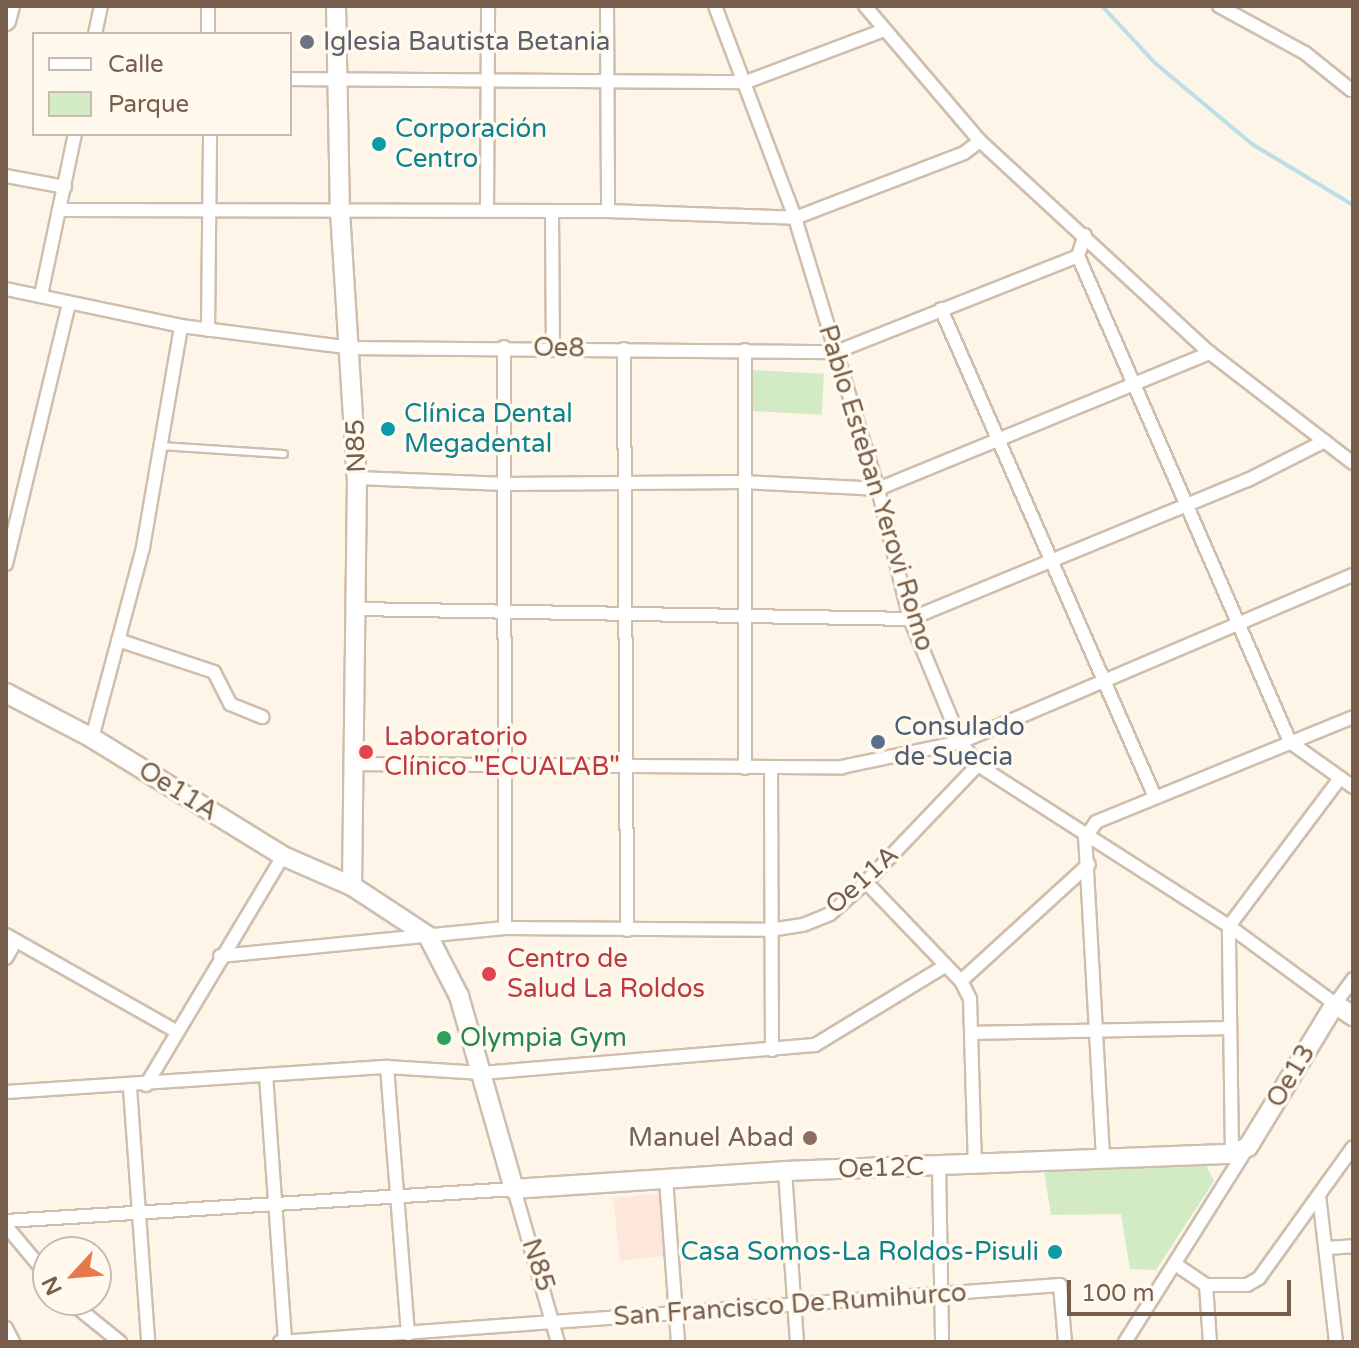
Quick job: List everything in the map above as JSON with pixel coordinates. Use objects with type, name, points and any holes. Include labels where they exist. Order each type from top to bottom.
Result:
[{"type":"main road","points":[[6,21],[10,6]]},
{"type":"main road","name":"N85","points":[[336,6],[335,81],[340,211],[352,348],[357,478],[352,886]]},
{"type":"main road","name":"Oe11A","points":[[6,693],[92,738],[283,856],[352,886],[428,936]]},
{"type":"main road","points":[[428,936],[459,996],[514,1189]]},
{"type":"main road","name":"Pablo Esteban Yerovi Romo","points":[[1335,1004],[1353,1016]]},
{"type":"main road","name":"Oe13","points":[[1240,1150],[1335,1004]]},
{"type":"main road","name":"Oe12C","points":[[514,1189],[785,1171],[975,1165],[1240,1150]]},
{"type":"street","points":[[95,32],[101,6]]},
{"type":"street","points":[[208,6],[208,32]]},
{"type":"street","points":[[487,211],[488,6]]},
{"type":"street","points":[[607,6],[608,211]]},
{"type":"street","name":"Pablo Esteban Yerovi Romo","points":[[715,6],[795,218],[878,489],[910,619],[961,742],[978,765],[1085,838],[1229,926],[1335,1004]]},
{"type":"street","points":[[865,6],[980,141],[1210,353],[1353,463]]},
{"type":"street","points":[[1219,6],[1305,53],[1351,90]]},
{"type":"street","points":[[292,79],[746,82],[884,30]]},
{"type":"street","points":[[41,295],[75,136]]},
{"type":"street","points":[[208,330],[210,136]]},
{"type":"street","points":[[59,210],[211,208],[552,214],[608,211],[795,218],[964,153],[980,141]]},
{"type":"street","points":[[6,176],[65,187]]},
{"type":"street","points":[[552,214],[553,348]]},
{"type":"street","points":[[1085,235],[1078,256],[1290,742],[1353,787]]},
{"type":"street","name":"Oe8","points":[[6,289],[181,326],[352,348],[836,352],[1078,256]]},
{"type":"street","points":[[6,564],[69,304]]},
{"type":"street","points":[[941,309],[1155,797]]},
{"type":"street","points":[[92,738],[143,547],[181,326]]},
{"type":"street","points":[[504,347],[507,613],[505,928]]},
{"type":"street","points":[[624,349],[627,930]]},
{"type":"street","points":[[745,350],[742,482],[746,615],[745,768]]},
{"type":"street","points":[[357,478],[506,484],[742,482],[878,489],[1210,353]]},
{"type":"street","points":[[356,609],[910,619],[1186,505],[1325,441]]},
{"type":"street","points":[[354,764],[505,769],[626,765],[842,767],[961,742],[1353,575]]},
{"type":"street","points":[[118,640],[214,672],[230,704],[263,717]]},
{"type":"street","points":[[1103,1157],[1089,864],[1085,838],[1096,822],[1353,717]]},
{"type":"street","name":"Oe11A","points":[[220,956],[505,928],[770,930],[830,914],[866,882],[978,765]]},
{"type":"street","points":[[771,768],[772,1050]]},
{"type":"street","points":[[1125,1342],[1175,1264],[1240,1150],[1227,1028],[1229,926],[1340,778]]},
{"type":"street","points":[[146,1085],[220,956],[283,856]]},
{"type":"street","points":[[961,981],[1089,864]]},
{"type":"street","points":[[866,882],[961,981],[970,999],[975,1165]]},
{"type":"street","points":[[6,958],[11,938],[176,1031]]},
{"type":"street","points":[[6,1092],[130,1088],[387,1067],[482,1073],[815,1045],[945,966]]},
{"type":"street","points":[[1335,1004],[1353,979]]},
{"type":"street","points":[[973,1033],[1227,1028]]},
{"type":"street","points":[[387,1067],[408,1334]]},
{"type":"street","points":[[266,1075],[283,1342]]},
{"type":"street","points":[[130,1088],[148,1342]]},
{"type":"street","points":[[1175,1264],[1206,1285],[1247,1285],[1259,1278],[1353,1147]]},
{"type":"street","points":[[939,1165],[942,1342]]},
{"type":"street","points":[[785,1171],[797,1342]]},
{"type":"street","points":[[666,1179],[678,1342]]},
{"type":"street","points":[[6,1224],[514,1189]]},
{"type":"street","name":"N85","points":[[514,1189],[556,1323],[558,1342]]},
{"type":"street","points":[[1319,1195],[1336,1342]]},
{"type":"street","points":[[6,1224],[32,1256]]},
{"type":"street","points":[[1327,1248],[1353,1246]]},
{"type":"street","name":"San Francisco De Rumihurco","points":[[283,1342],[1060,1285],[1065,1342]]},
{"type":"street","points":[[1206,1285],[1210,1342]]},
{"type":"street","points":[[88,1316],[120,1342]]},
{"type":"street","points":[[6,1328],[13,1342]]},
{"type":"lane","points":[[160,446],[284,454]]},
{"type":"shaded area","points":[[661,1193],[668,1256],[620,1261],[613,1198]]},
{"type":"green space","points":[[753,370],[824,374],[822,415],[751,411]]},
{"type":"green space","points":[[1204,1161],[1214,1181],[1156,1270],[1130,1269],[1121,1214],[1051,1215],[1044,1172]]},
{"type":"waterway","points":[[1102,6],[1155,63],[1252,144],[1353,205]]},
{"type":"place","name":"Iglesia Bautista Betania","points":[[307,42]]},
{"type":"place","name":"Corporación Centro","points":[[379,144]]},
{"type":"place","name":"Clínica Dental Megadental","points":[[388,429]]},
{"type":"place","name":"Consulado de Suecia","points":[[878,742]]},
{"type":"place","name":"Laboratorio Clínico \"ECUALAB\"","points":[[366,752]]},
{"type":"place","name":"Centro de Salud La Roldos","points":[[489,974]]},
{"type":"place","name":"Olympia Gym","points":[[444,1038]]},
{"type":"place","name":"Manuel Abad","points":[[810,1138]]},
{"type":"place","name":"Casa Somos-La Roldos-Pisuli","points":[[1055,1252]]}]
